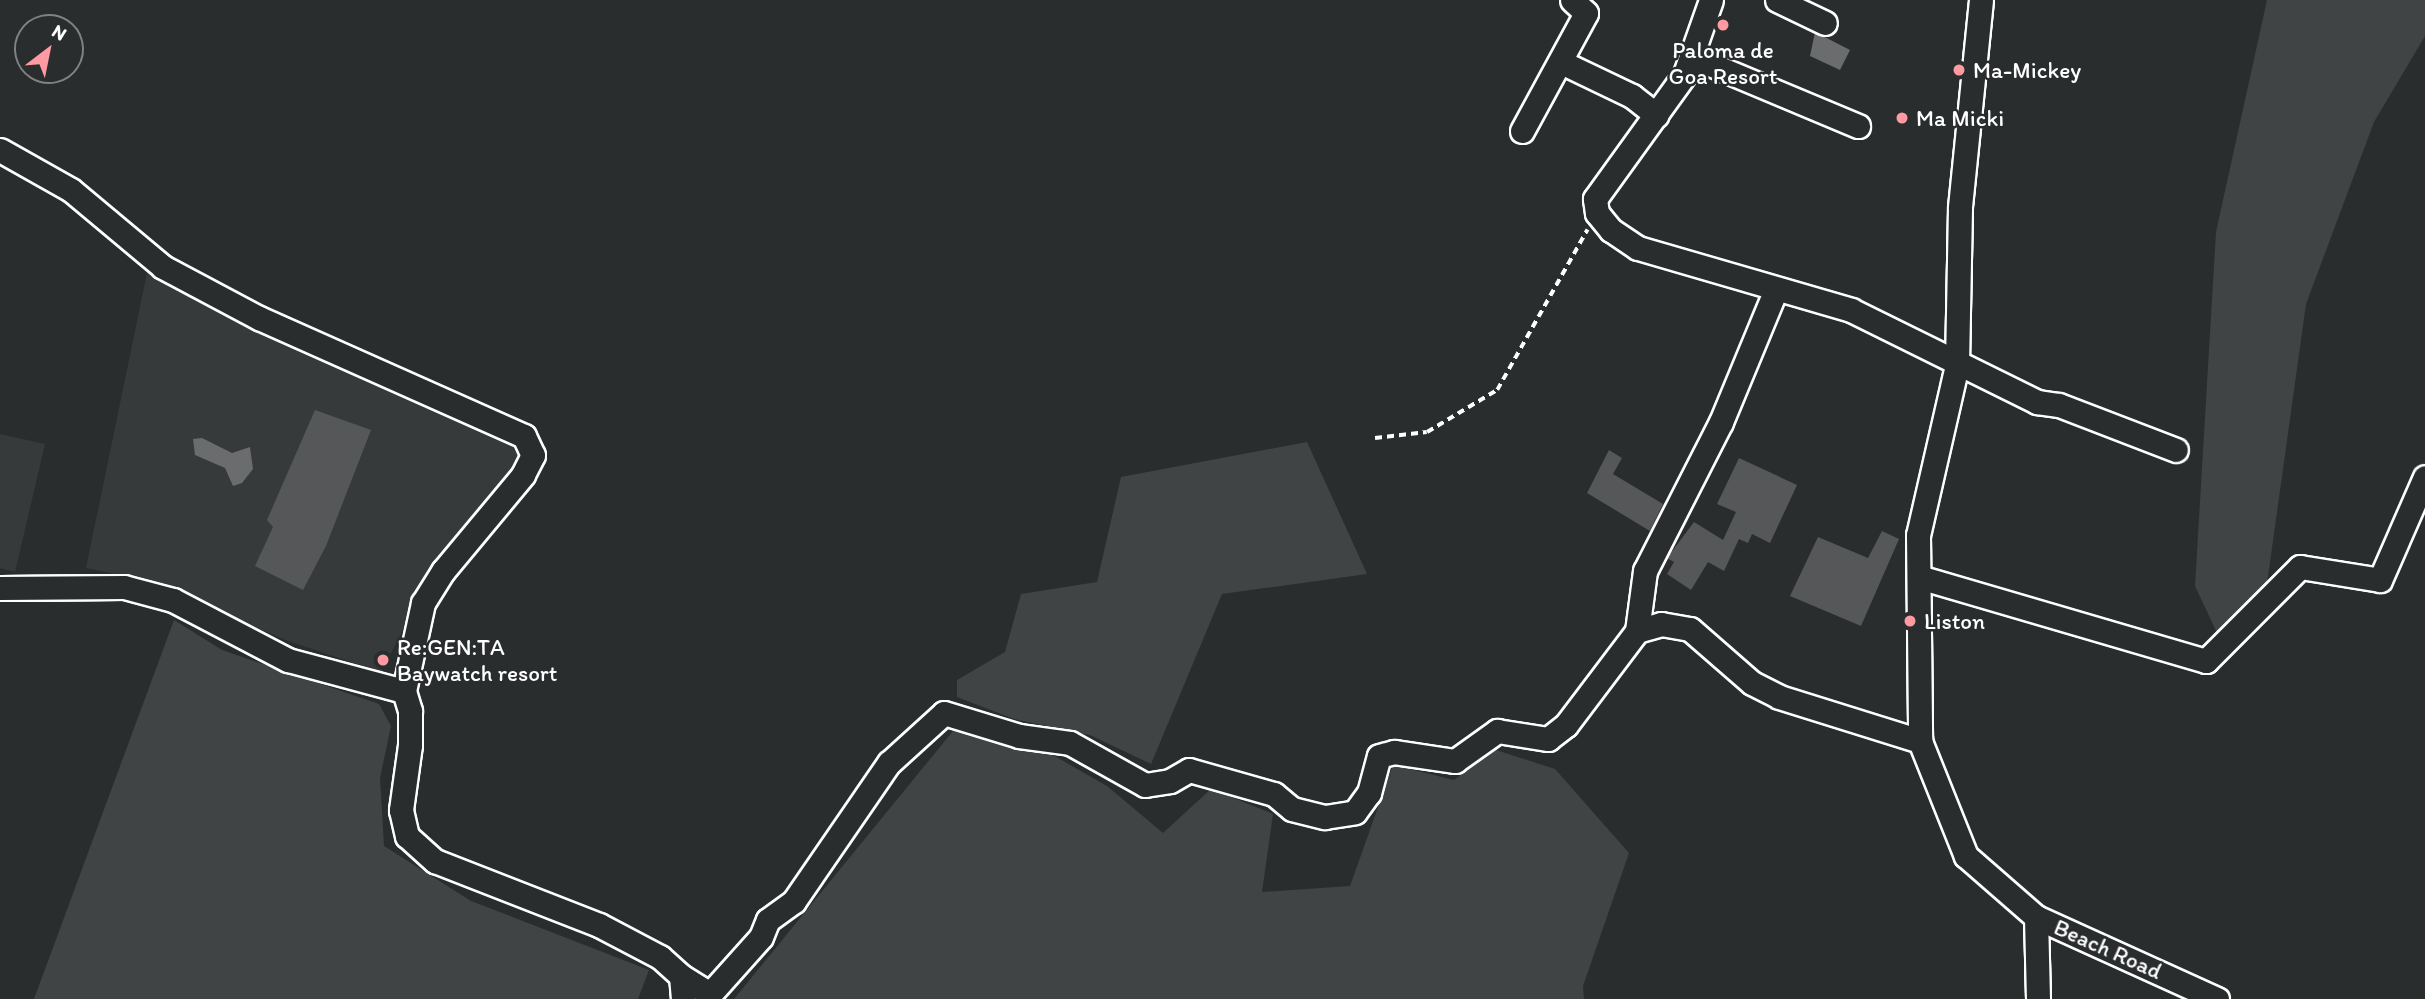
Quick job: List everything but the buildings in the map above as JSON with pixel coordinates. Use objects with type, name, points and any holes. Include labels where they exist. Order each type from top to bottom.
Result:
[{"type":"street","points":[[1522,131],[1586,13],[1572,0]]},
{"type":"street","points":[[1711,0],[1693,57],[1656,116],[1595,199],[1597,213],[1638,248],[1690,259],[1776,289],[1851,310],[1957,365],[2037,402],[2059,405],[2176,450]]},
{"type":"street","points":[[1777,0],[1825,23]]},
{"type":"street","points":[[1637,631],[1661,624],[1690,629],[1752,683],[1779,697],[1920,741],[1918,535],[1957,365],[1960,208],[1981,0]]},
{"type":"street","points":[[1693,57],[1858,126]]},
{"type":"street","points":[[1561,62],[1632,96],[1656,116]]},
{"type":"street","points":[[0,150],[71,190],[163,267],[270,323],[524,436],[533,455],[523,475],[443,571],[423,603],[404,691],[410,711],[401,810],[407,836],[435,861],[599,925],[660,957],[682,988],[710,994],[761,937],[768,920],[794,901],[889,763],[944,713],[1019,736],[1070,743],[1145,785],[1170,781],[1189,770],[1274,794],[1292,809],[1325,817],[1355,812],[1369,793],[1379,756],[1394,751],[1455,761],[1497,731],[1548,739],[1566,725],[1637,631],[1645,571],[1721,422],[1776,289]]},
{"type":"street","points":[[1919,577],[2206,662],[2300,567],[2380,580],[2425,477]]},
{"type":"street","points":[[0,588],[124,587],[173,600],[288,660],[404,691]]},
{"type":"street","name":"Beach Road","points":[[1920,741],[1966,856],[2036,917],[2217,999]]},
{"type":"street","points":[[2036,917],[2038,999]]},
{"type":"path","points":[[1375,438],[1427,432],[1497,390],[1597,213]]},
{"type":"shaded area","points":[[2267,0],[2425,0],[2425,36],[2374,122],[2306,304],[2266,591],[2218,635],[2195,586],[2216,232]]},
{"type":"shaded area","points":[[1815,32],[1850,50],[1840,70],[1810,56]]},
{"type":"shaded area","points":[[147,273],[502,432],[522,461],[435,569],[381,672],[288,641],[144,580],[86,568]]},
{"type":"shaded area","points":[[0,434],[45,444],[15,572],[0,568]]},
{"type":"shaded area","points":[[202,438],[232,453],[250,447],[253,469],[242,483],[233,486],[225,468],[195,455],[193,439]]},
{"type":"shaded area","points":[[1307,442],[1367,574],[1222,594],[1151,764],[1090,735],[1014,719],[957,697],[957,680],[1005,652],[1021,594],[1097,582],[1121,477]]},
{"type":"shaded area","points":[[174,620],[222,650],[379,704],[391,726],[380,778],[384,846],[471,901],[649,970],[638,999],[34,999]]},
{"type":"shaded area","points":[[953,731],[1051,754],[1107,786],[1163,833],[1211,789],[1273,814],[1262,892],[1350,886],[1393,765],[1454,780],[1496,750],[1555,769],[1629,853],[1583,986],[1584,999],[734,999]]},
{"type":"place","name":"Paloma de Goa Resort","points":[[1723,25]]},
{"type":"place","name":"Ma-Mickey","points":[[1959,70]]},
{"type":"place","name":"Ma Micki","points":[[1902,118]]},
{"type":"place","name":"Liston","points":[[1910,621]]},
{"type":"place","name":"Re:GEN:TA Baywatch resort","points":[[383,660]]}]
